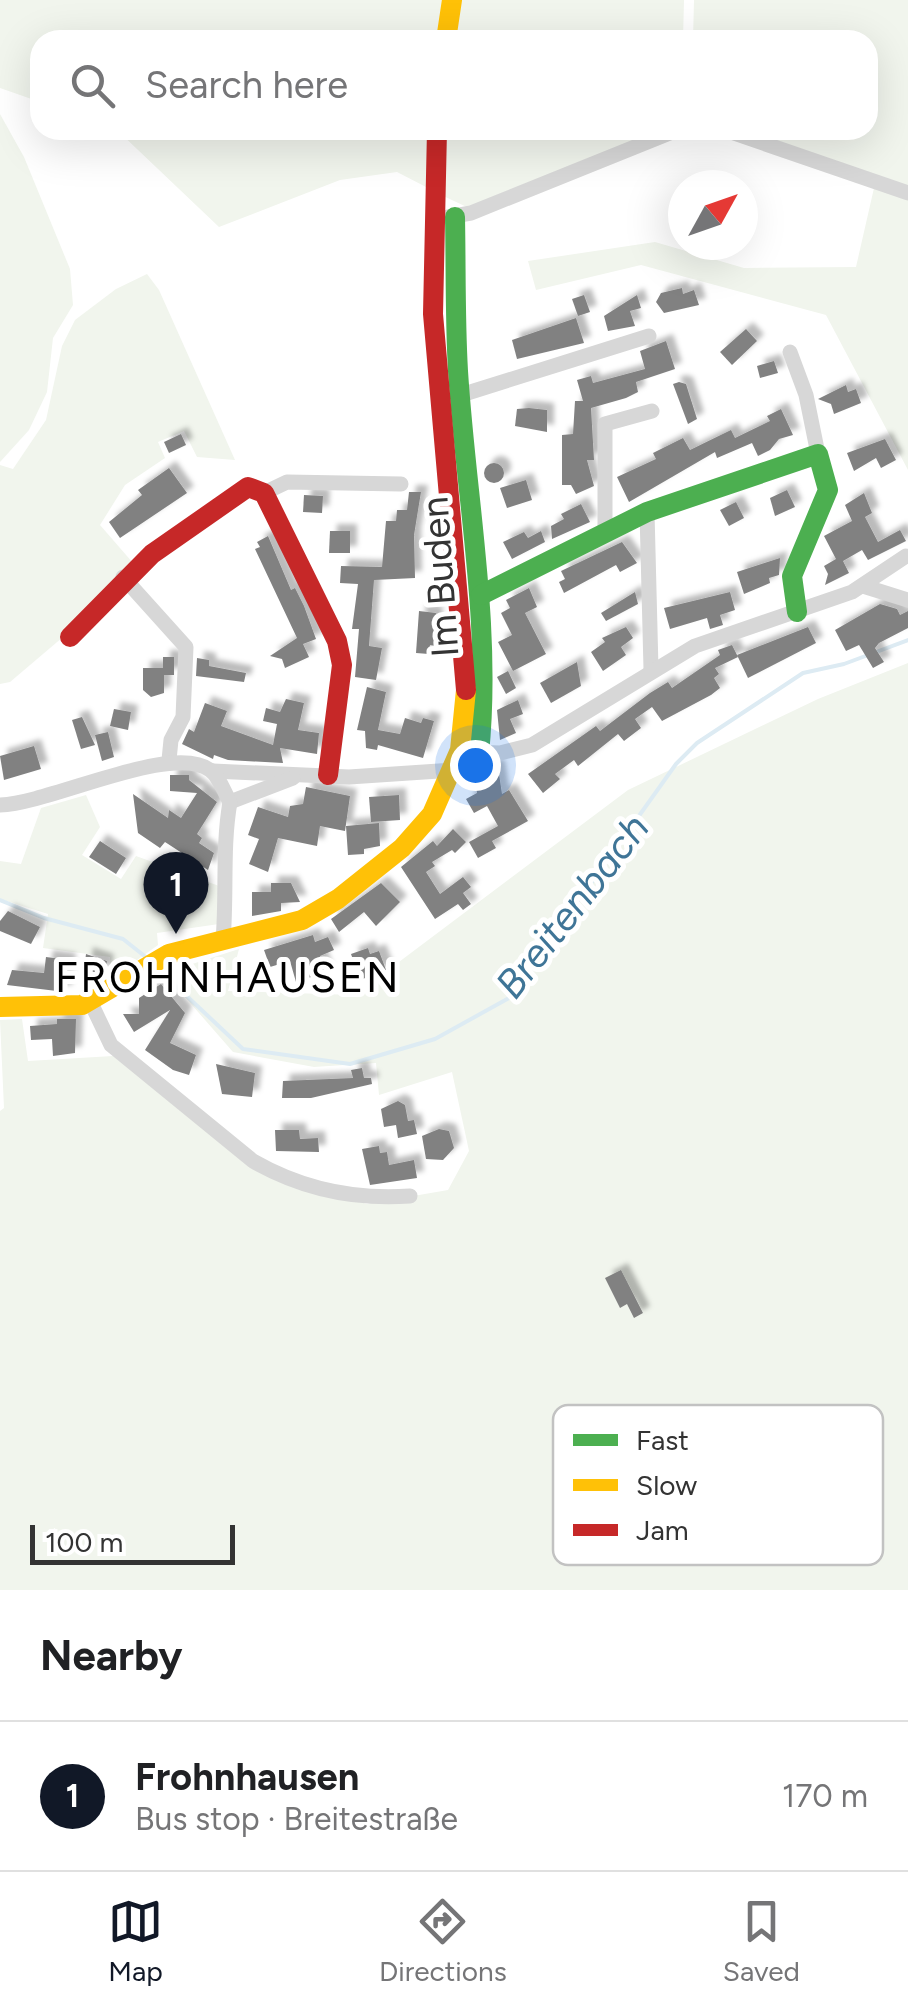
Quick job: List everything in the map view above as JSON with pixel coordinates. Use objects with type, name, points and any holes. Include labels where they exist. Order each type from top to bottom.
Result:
[{"type":"street","points":[[448,30],[452,0]]},
{"type":"street","points":[[0,1007],[74,1006],[90,1001],[151,964],[302,920],[338,899],[416,833],[432,814],[464,758],[466,653],[434,331],[436,140]]},
{"type":"street","points":[[432,216],[455,217],[652,140]]},
{"type":"street","points":[[754,140],[908,193]]},
{"type":"street","name":"Im Buden","points":[[455,217],[452,237],[458,269],[461,395],[481,595],[483,714],[464,758]]},
{"type":"street","points":[[461,395],[648,336]]},
{"type":"street","points":[[790,352],[806,395],[828,490],[792,576],[796,612]]},
{"type":"street","points":[[605,532],[605,424],[652,411]]},
{"type":"street","points":[[481,595],[647,512],[818,454]]},
{"type":"street","points":[[70,637],[124,576],[194,516],[256,490],[287,482],[402,484]]},
{"type":"street","points":[[256,490],[337,641],[342,666],[328,775]]},
{"type":"street","points":[[647,512],[651,669]]},
{"type":"street","points":[[0,806],[26,804],[169,760],[196,762],[213,771],[328,775],[464,758],[532,744],[694,646],[863,586],[906,556]]},
{"type":"street","points":[[124,576],[186,646],[182,716],[171,740],[169,760]]},
{"type":"street","points":[[863,586],[908,600]]},
{"type":"street","points":[[213,771],[230,802],[224,841],[227,897],[223,940]]},
{"type":"street","points":[[230,802],[301,775]]},
{"type":"street","points":[[90,1001],[111,1044],[253,1161],[276,1174],[330,1191],[366,1199],[410,1196]]},
{"type":"shaded area","points":[[0,0],[447,0],[443,30],[30,30],[30,98],[0,88]]},
{"type":"shaded area","points":[[459,0],[684,0],[683,30],[454,30]]},
{"type":"shaded area","points":[[694,0],[908,0],[908,187],[776,140],[878,140],[878,30],[693,30]]},
{"type":"shaded area","points":[[0,114],[24,157],[70,269],[73,305],[53,338],[47,392],[29,430],[0,462]]},
{"type":"shaded area","points":[[128,140],[432,140],[428,188],[397,172],[340,180],[219,227]]},
{"type":"shaded area","points":[[442,140],[635,140],[471,209],[437,193]]},
{"type":"shaded area","points":[[874,188],[908,197],[908,470],[826,315],[641,265],[536,290],[528,261],[655,242],[668,246],[668,260],[717,260],[744,268],[856,267]]},
{"type":"shaded area","points":[[147,274],[159,290],[235,460],[197,457],[184,431],[158,442],[165,458],[125,485],[100,525],[133,563],[63,637],[10,682],[0,684],[0,465],[13,469],[46,420],[62,346],[75,320],[116,289]]},
{"type":"shaded area","points":[[908,663],[908,1590],[0,1590],[0,1111],[4,1108],[0,1020],[22,1019],[28,1061],[113,1056],[272,1177],[367,1204],[448,1190],[469,1151],[452,1072],[379,1095],[376,1063],[314,1067],[233,1052],[164,973],[239,949],[228,991],[355,995],[628,790],[818,699]]},
{"type":"shaded area","points":[[86,795],[100,827],[82,855],[121,879],[136,856],[222,887],[219,924],[157,933],[158,945],[109,980],[110,957],[43,948],[48,914],[0,899],[0,861],[21,864],[41,808]]},
{"type":"building","points":[[682,288],[683,294],[694,290],[699,305],[664,313],[656,302],[661,293]]},
{"type":"building","points":[[584,295],[590,312],[578,316],[572,299]]},
{"type":"building","points":[[637,295],[641,308],[630,311],[635,326],[608,331],[604,316]]},
{"type":"building","points":[[576,318],[584,343],[517,359],[512,340]]},
{"type":"building","points":[[746,329],[757,341],[732,365],[720,352]]},
{"type":"building","points":[[666,341],[675,369],[636,382],[638,392],[626,398],[591,408],[594,460],[587,460],[594,486],[576,494],[571,485],[562,485],[562,435],[573,434],[575,401],[583,401],[577,380],[591,376],[593,383],[645,369],[640,351]]},
{"type":"building","points":[[774,361],[778,373],[760,378],[757,366]]},
{"type":"building","points":[[673,384],[686,384],[697,419],[688,424]]},
{"type":"building","points":[[846,385],[848,392],[856,389],[861,403],[834,414],[831,404],[818,399]]},
{"type":"building","points":[[517,409],[547,410],[547,432],[515,426]]},
{"type":"building","points":[[781,409],[793,435],[779,439],[770,450],[758,456],[752,443],[717,458],[715,452],[629,502],[617,477],[656,459],[653,453],[683,438],[690,450],[731,430],[735,438],[770,421],[767,416]]},
{"type":"building","points":[[181,434],[186,445],[169,453],[164,442]]},
{"type":"building","points":[[885,439],[896,460],[881,468],[876,458],[854,471],[847,453]]},
{"type":"building","points":[[494,463],[504,473],[494,483],[484,473]]},
{"type":"building","points":[[169,468],[187,493],[120,538],[109,522],[142,495],[138,490]]},
{"type":"building","points":[[526,480],[532,500],[507,508],[500,488]]},
{"type":"building","points":[[787,490],[795,507],[775,516],[770,498]]},
{"type":"building","points":[[409,492],[421,492],[414,535],[415,578],[374,580],[369,646],[382,648],[376,680],[355,677],[359,629],[352,629],[358,584],[340,583],[341,566],[382,567],[386,521],[396,521],[397,510],[407,510]]},
{"type":"building","points":[[864,493],[872,513],[865,517],[878,542],[900,530],[906,541],[868,560],[862,550],[843,561],[849,573],[825,585],[828,574],[824,566],[836,559],[824,536],[852,521],[845,505]]},
{"type":"building","points":[[304,495],[323,496],[322,513],[303,512]]},
{"type":"building","points":[[736,502],[744,518],[729,526],[720,510]]},
{"type":"building","points":[[581,504],[590,522],[552,539],[551,526],[564,519],[561,514]]},
{"type":"building","points":[[330,531],[350,531],[350,553],[329,553]]},
{"type":"building","points":[[541,531],[545,542],[512,559],[503,542],[524,532],[528,538]]},
{"type":"building","points":[[268,536],[291,590],[295,588],[304,606],[316,639],[303,644],[309,657],[285,668],[282,659],[270,656],[297,638],[255,549],[260,547],[257,542]]},
{"type":"building","points":[[622,542],[637,563],[620,572],[616,565],[564,593],[559,582],[565,579],[561,571]]},
{"type":"building","points":[[780,558],[779,575],[744,594],[737,572]]},
{"type":"building","points":[[529,588],[537,607],[525,613],[546,654],[513,671],[498,642],[512,635],[501,613],[510,608],[506,600]]},
{"type":"building","points":[[635,592],[638,604],[606,621],[601,613]]},
{"type":"building","points":[[730,592],[735,610],[720,615],[723,625],[710,629],[707,618],[670,629],[664,608]]},
{"type":"building","points":[[880,604],[897,609],[900,615],[908,611],[908,628],[879,643],[875,648],[884,662],[873,668],[859,645],[846,651],[835,630]]},
{"type":"building","points":[[419,611],[436,613],[435,623],[439,623],[437,646],[430,645],[429,654],[416,653]]},
{"type":"building","points":[[626,627],[633,638],[621,647],[626,655],[603,671],[591,652],[605,642],[602,638]]},
{"type":"building","points":[[808,627],[816,643],[748,678],[737,655]]},
{"type":"building","points":[[732,645],[738,657],[715,668],[719,674],[714,678],[720,688],[711,695],[662,721],[652,707],[635,719],[641,728],[624,741],[618,734],[578,766],[574,760],[555,774],[560,779],[543,793],[528,774],[596,726],[600,731],[668,682],[672,688],[720,655],[718,650]]},
{"type":"building","points":[[163,657],[174,657],[174,675],[164,675],[164,693],[151,697],[143,690],[143,668],[163,668]]},
{"type":"building","points":[[197,658],[209,660],[209,666],[246,673],[244,682],[196,676]]},
{"type":"building","points":[[577,662],[581,686],[551,703],[540,683]]},
{"type":"building","points":[[508,671],[516,688],[506,694],[497,677]]},
{"type":"building","points":[[367,687],[386,692],[378,730],[400,734],[405,718],[421,723],[423,718],[434,721],[423,758],[378,745],[377,750],[366,748],[365,731],[357,730]]},
{"type":"building","points":[[286,699],[304,703],[298,730],[319,733],[317,754],[280,748],[283,763],[228,760],[214,755],[213,759],[182,744],[189,729],[194,732],[205,703],[227,711],[221,726],[273,745],[277,724],[263,721],[266,708],[280,712]]},
{"type":"building","points":[[518,700],[523,714],[510,719],[516,733],[500,740],[497,710]]},
{"type":"building","points":[[114,709],[131,712],[128,730],[110,726]]},
{"type":"building","points":[[82,717],[95,745],[81,749],[72,720]]},
{"type":"building","points":[[108,732],[114,757],[102,761],[95,735]]},
{"type":"building","points":[[34,746],[41,769],[4,780],[0,756]]},
{"type":"building","points":[[498,767],[502,794],[509,790],[528,821],[492,841],[496,848],[478,858],[469,842],[498,826],[487,806],[474,813],[466,799],[477,793],[474,770]]},
{"type":"building","points":[[170,775],[189,775],[189,780],[217,802],[197,834],[202,838],[199,843],[214,853],[208,870],[165,842],[160,848],[138,833],[133,794],[168,818],[169,810],[181,818],[197,793],[170,791]]},
{"type":"building","points":[[306,787],[350,796],[345,831],[320,826],[317,846],[278,838],[268,872],[249,864],[259,839],[248,835],[258,807],[288,817],[290,806],[303,804]]},
{"type":"building","points":[[399,795],[400,820],[371,822],[369,797]]},
{"type":"building","points":[[379,823],[380,846],[364,849],[364,854],[348,855],[346,826]]},
{"type":"building","points":[[453,829],[466,842],[455,853],[452,850],[432,862],[435,866],[426,872],[440,894],[463,877],[471,887],[463,893],[471,904],[463,910],[458,904],[435,919],[401,867],[433,841],[437,846]]},
{"type":"building","points":[[100,841],[126,858],[116,874],[89,857]]},
{"type":"building","points":[[271,883],[291,883],[300,902],[281,903],[281,911],[252,916],[252,892],[271,892]]},
{"type":"building","points":[[381,883],[400,902],[376,926],[364,912],[339,932],[331,919]]},
{"type":"building","points":[[8,911],[40,927],[31,944],[0,931],[0,921]]},
{"type":"building","points":[[313,935],[315,942],[328,937],[334,950],[320,956],[326,972],[296,982],[290,961],[270,967],[264,950]]},
{"type":"building","points":[[368,948],[370,954],[379,951],[386,970],[360,980],[351,954]]},
{"type":"building","points":[[86,954],[107,961],[105,973],[84,971]]},
{"type":"building","points":[[46,957],[69,960],[65,992],[7,985],[12,970],[44,973]]},
{"type":"building","points":[[161,984],[185,1013],[170,1043],[196,1055],[189,1075],[173,1070],[145,1050],[170,1010],[134,1032],[123,1014],[139,1014],[139,998]]},
{"type":"building","points":[[57,1019],[76,1019],[75,1053],[53,1056],[52,1039],[31,1040],[30,1026],[57,1024]]},
{"type":"building","points":[[216,1064],[255,1073],[252,1097],[222,1094]]},
{"type":"building","points":[[362,1068],[364,1078],[371,1078],[372,1084],[311,1098],[282,1098],[283,1081],[353,1078],[351,1070]]},
{"type":"building","points":[[398,1101],[405,1105],[408,1121],[414,1120],[417,1134],[398,1138],[396,1125],[384,1127],[381,1109]]},
{"type":"building","points":[[439,1129],[449,1131],[454,1148],[443,1160],[426,1159],[422,1136]]},
{"type":"building","points":[[275,1130],[299,1130],[300,1139],[318,1138],[319,1152],[276,1151]]},
{"type":"building","points":[[379,1146],[380,1153],[387,1152],[389,1165],[414,1160],[417,1178],[370,1185],[362,1149]]},
{"type":"building","points":[[621,1270],[643,1313],[634,1318],[627,1304],[620,1308],[605,1278]]},
{"type":"waterway","name":"Breitenbach","points":[[157,968],[243,1049],[350,1064],[435,1039],[509,998],[676,764],[697,743],[803,673],[844,664],[908,640]]},
{"type":"waterway","name":"Breitenbach","points":[[0,900],[44,918],[123,939],[147,958]]},
{"type":"traffic: fast","points":[[455,217],[458,371],[480,610],[479,754]]},
{"type":"traffic: fast","points":[[481,595],[647,512],[818,454],[828,490],[792,576],[797,612]]},
{"type":"traffic: slow","points":[[448,30],[452,0]]},
{"type":"traffic: slow","points":[[0,1007],[82,1005],[169,954],[302,920],[338,899],[402,848],[432,814],[460,750],[466,690]]},
{"type":"traffic: jam","points":[[437,140],[433,314],[466,690]]},
{"type":"traffic: jam","points":[[70,637],[152,554],[248,487],[264,493],[337,641],[342,665],[328,775]]},
{"type":"place","name":"Frohnhausen","points":[[176,934]]},
{"type":"district","name":"FROHNHAUSEN","points":[[228,977]]}]
